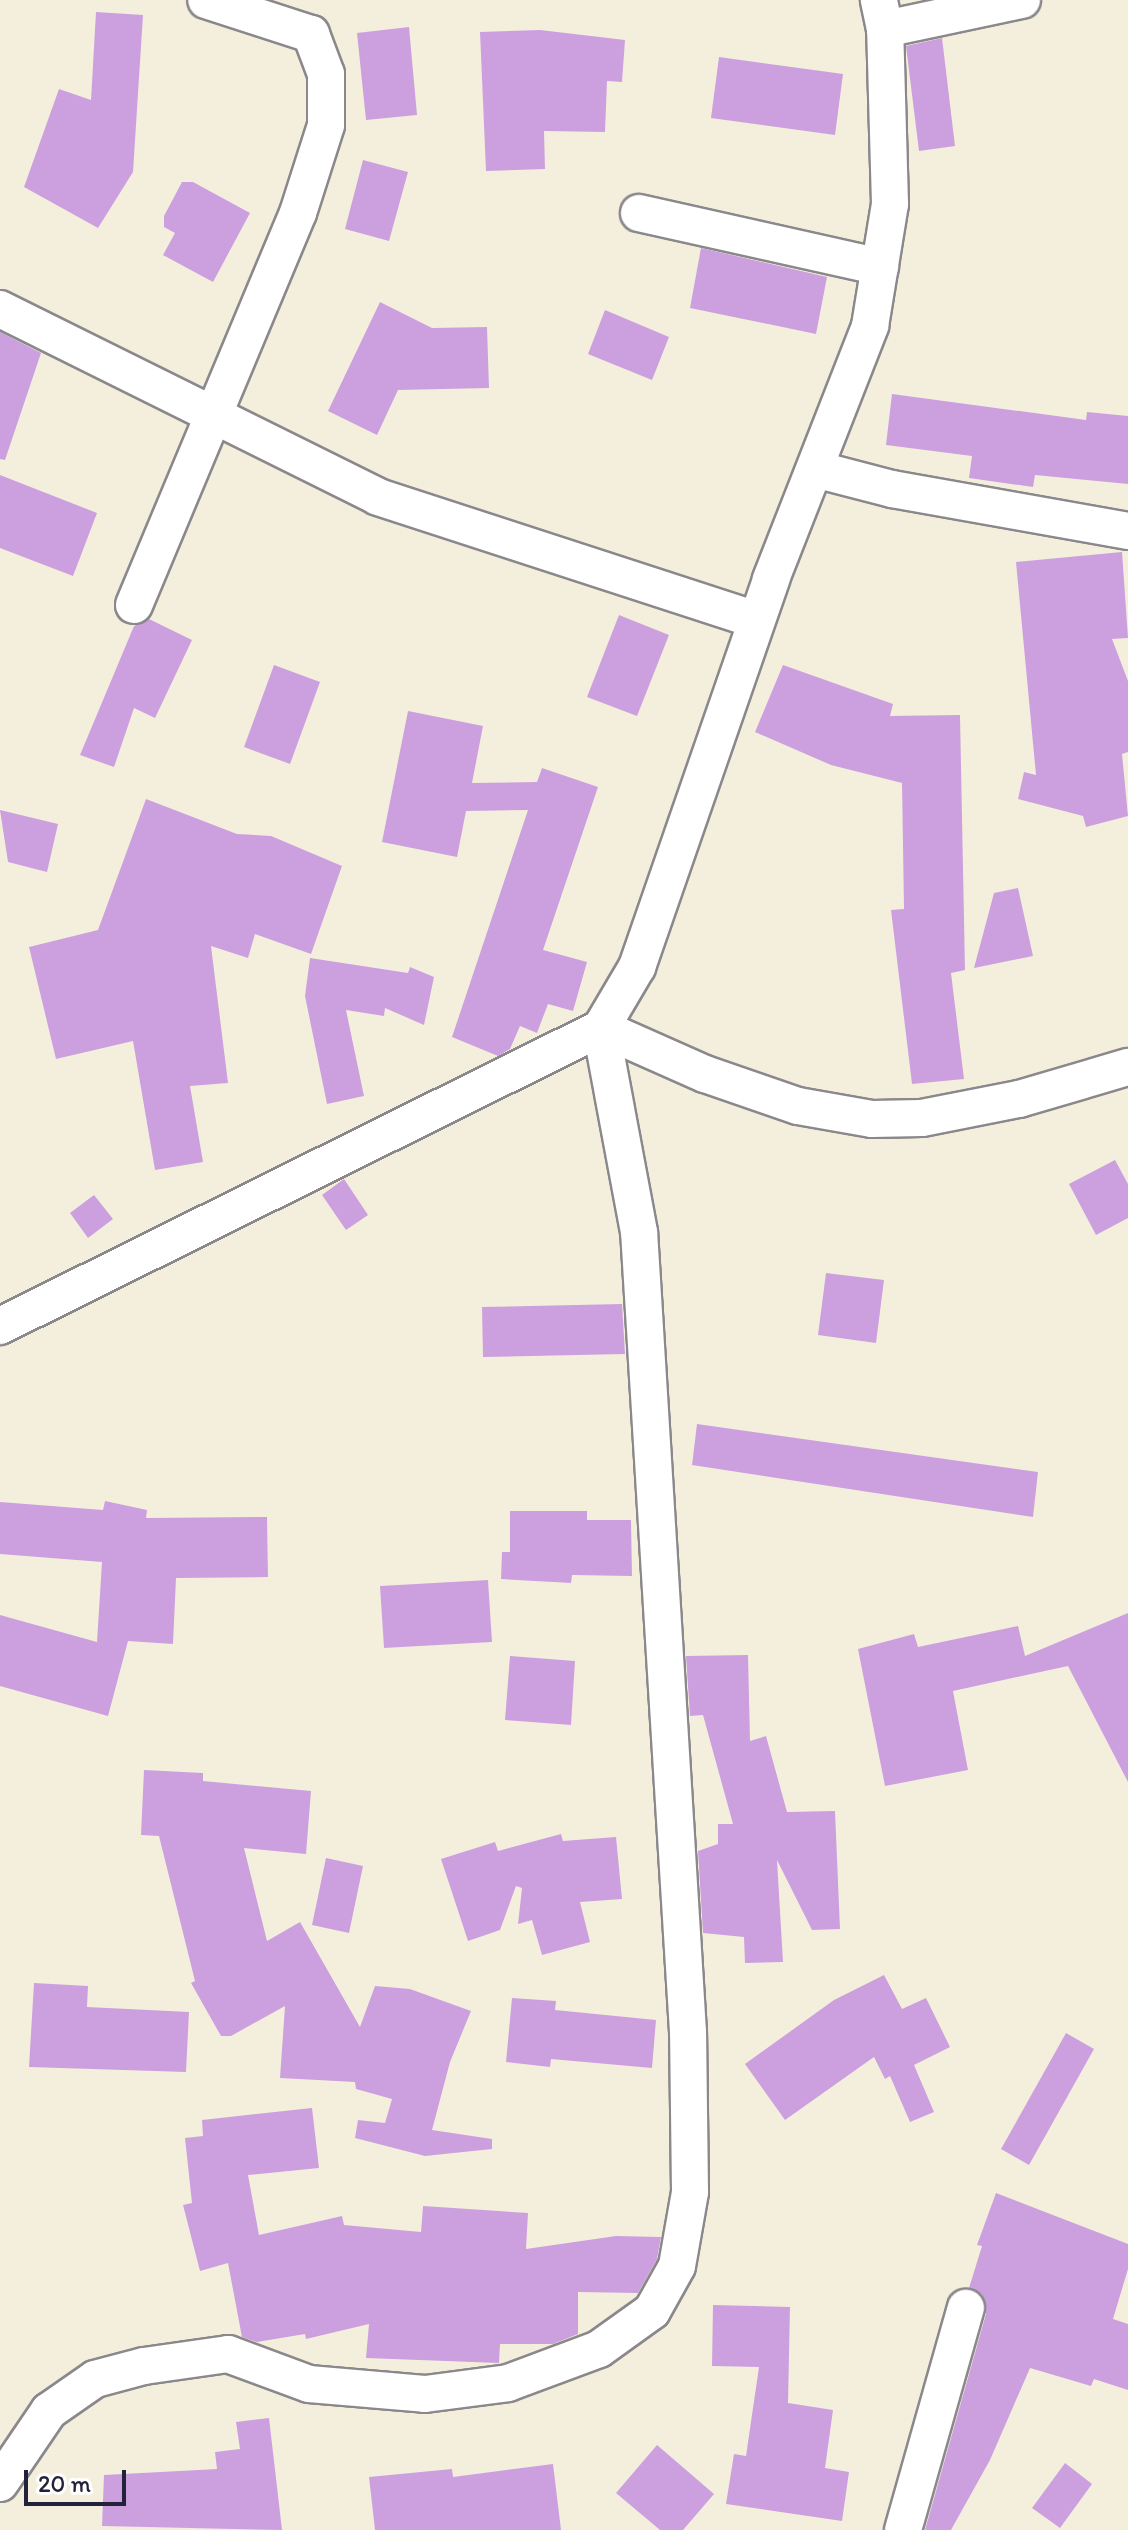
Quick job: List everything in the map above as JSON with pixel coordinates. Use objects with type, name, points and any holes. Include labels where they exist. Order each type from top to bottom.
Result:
[{"type":"street","points":[[134,605],[211,414],[298,213],[326,125],[326,74],[311,34],[206,0]]},
{"type":"street","points":[[0,1326],[601,1028],[637,967],[757,620],[870,326],[890,204],[882,15],[1022,0]]},
{"type":"street","points":[[639,213],[880,267]]},
{"type":"street","points":[[0,309],[378,497],[757,620]]},
{"type":"street","points":[[815,469],[892,489],[1128,531]]},
{"type":"street","points":[[601,1028],[705,1074],[798,1106],[872,1119],[922,1118],[1019,1099],[1128,1067]]},
{"type":"street","points":[[0,2483],[49,2411],[95,2379],[144,2366],[228,2354],[309,2384],[425,2394],[508,2383],[599,2349],[652,2311],[677,2266],[690,2192],[688,2032],[639,1232],[601,1028]]},
{"type":"street","points":[[903,2530],[966,2308]]},
{"type":"building","points":[[96,12],[143,15],[133,172],[98,228],[24,187],[59,89],[91,100]]},
{"type":"building","points":[[409,27],[417,115],[366,120],[357,33]]},
{"type":"building","points":[[540,30],[625,40],[622,82],[607,81],[605,132],[544,131],[545,169],[486,171],[480,32]]},
{"type":"building","points":[[942,38],[955,146],[919,151],[906,46]]},
{"type":"building","points":[[719,57],[843,74],[835,135],[711,118]]},
{"type":"building","points":[[363,160],[408,172],[389,241],[345,229]]},
{"type":"building","points":[[182,182],[193,182],[250,213],[213,282],[163,255],[175,233],[164,227],[164,216]]},
{"type":"building","points":[[701,248],[827,277],[816,334],[690,308]]},
{"type":"building","points":[[380,302],[432,328],[487,327],[489,388],[398,390],[377,435],[328,411]]},
{"type":"building","points":[[605,310],[669,337],[652,380],[588,354]]},
{"type":"building","points":[[0,332],[41,353],[5,460],[0,459]]},
{"type":"building","points":[[892,394],[1086,420],[1087,412],[1128,416],[1128,484],[1035,475],[1033,487],[969,478],[972,456],[886,445]]},
{"type":"building","points":[[0,475],[97,513],[73,576],[0,548]]},
{"type":"building","points":[[1122,552],[1128,638],[1112,639],[1128,681],[1128,752],[1122,754],[1128,816],[1086,827],[1083,816],[1018,799],[1024,772],[1036,775],[1016,562]]},
{"type":"building","points":[[619,615],[669,635],[637,716],[587,697]]},
{"type":"building","points":[[149,619],[192,640],[155,718],[134,708],[114,767],[80,755],[134,626]]},
{"type":"building","points":[[274,665],[320,682],[290,764],[244,747]]},
{"type":"building","points":[[783,665],[893,704],[890,716],[960,715],[965,970],[951,973],[964,1079],[912,1084],[891,910],[904,909],[902,783],[831,765],[755,732]]},
{"type":"building","points":[[408,711],[483,726],[472,783],[537,782],[542,768],[598,787],[543,950],[587,962],[573,1011],[548,1004],[537,1033],[520,1026],[510,1049],[498,1056],[452,1037],[528,810],[466,811],[457,857],[382,842]]},
{"type":"building","points":[[146,799],[237,834],[271,836],[342,866],[311,954],[255,934],[248,958],[211,946],[228,1083],[190,1086],[203,1162],[155,1170],[133,1041],[56,1059],[29,947],[98,930]]},
{"type":"building","points":[[0,810],[58,824],[47,872],[8,862]]},
{"type":"building","points":[[1018,888],[1033,956],[974,968],[994,893]]},
{"type":"building","points":[[310,958],[408,973],[410,967],[434,977],[424,1025],[385,1008],[384,1016],[346,1010],[364,1096],[327,1104],[305,996]]},
{"type":"building","points":[[1115,1160],[1128,1184],[1128,1218],[1096,1235],[1069,1184]]},
{"type":"building","points":[[344,1179],[368,1215],[346,1230],[322,1195]]},
{"type":"building","points":[[94,1195],[113,1219],[88,1238],[70,1213]]},
{"type":"building","points":[[826,1273],[884,1280],[876,1343],[818,1335]]},
{"type":"building","points":[[622,1304],[625,1354],[483,1357],[482,1307]]},
{"type":"building","points":[[697,1424],[1038,1472],[1033,1517],[692,1465]]},
{"type":"building","points":[[105,1501],[147,1510],[146,1518],[267,1517],[268,1577],[176,1578],[173,1644],[128,1641],[108,1716],[0,1686],[0,1615],[97,1642],[102,1562],[0,1554],[0,1502],[103,1510]]},
{"type":"building","points":[[510,1511],[587,1511],[587,1520],[631,1520],[632,1576],[572,1575],[571,1583],[501,1579],[502,1552],[510,1552]]},
{"type":"building","points":[[488,1580],[492,1642],[384,1648],[380,1586]]},
{"type":"building","points":[[1128,1613],[1128,1782],[1068,1666],[953,1691],[968,1770],[885,1786],[858,1649],[914,1634],[918,1647],[1018,1626],[1025,1656]]},
{"type":"building","points":[[748,1655],[750,1741],[766,1736],[787,1812],[835,1811],[840,1929],[812,1930],[777,1860],[783,1962],[745,1963],[744,1937],[703,1933],[698,1851],[718,1844],[718,1824],[733,1824],[703,1715],[690,1716],[686,1656]]},
{"type":"building","points":[[510,1656],[575,1661],[571,1725],[505,1720]]},
{"type":"building","points":[[144,1770],[203,1773],[203,1781],[311,1791],[306,1854],[244,1848],[267,1941],[300,1922],[360,2027],[375,1986],[410,1989],[471,2011],[450,2062],[432,2130],[492,2139],[492,2149],[425,2156],[355,2138],[358,2120],[385,2123],[392,2099],[356,2089],[355,2082],[280,2078],[285,2006],[231,2036],[221,2036],[191,1983],[195,1981],[159,1836],[141,1835]]},
{"type":"building","points":[[561,1834],[563,1841],[616,1837],[622,1899],[580,1902],[590,1942],[542,1955],[532,1920],[518,1924],[522,1888],[516,1886],[500,1930],[468,1941],[441,1859],[495,1842],[498,1851]]},
{"type":"building","points":[[326,1858],[363,1866],[349,1933],[312,1925]]},
{"type":"building","points":[[884,1975],[902,2009],[926,1998],[950,2047],[914,2065],[934,2112],[910,2122],[890,2076],[885,2079],[874,2057],[785,2120],[745,2064],[834,2000]]},
{"type":"building","points":[[34,1983],[88,1986],[87,2007],[189,2012],[186,2072],[29,2067]]},
{"type":"building","points":[[512,1998],[556,2001],[555,2010],[656,2020],[652,2068],[551,2059],[550,2067],[506,2062]]},
{"type":"building","points":[[1066,2033],[1094,2049],[1029,2165],[1001,2149]]},
{"type":"building","points":[[312,2108],[319,2168],[248,2175],[259,2235],[342,2216],[344,2225],[421,2232],[423,2206],[528,2213],[526,2249],[616,2236],[661,2237],[657,2259],[638,2293],[578,2292],[578,2334],[553,2344],[500,2344],[499,2363],[366,2358],[369,2324],[306,2339],[305,2334],[257,2342],[242,2337],[228,2263],[200,2271],[183,2205],[192,2203],[185,2138],[203,2136],[202,2120]]},
{"type":"building","points":[[996,2193],[1128,2244],[1128,2269],[1113,2319],[1128,2324],[1128,2390],[1094,2379],[1091,2386],[1030,2368],[990,2460],[951,2530],[925,2530],[986,2314],[982,2294],[969,2288],[982,2246],[977,2245]]},
{"type":"building","points":[[713,2305],[790,2307],[788,2403],[833,2410],[825,2468],[849,2472],[842,2521],[726,2504],[734,2454],[746,2456],[759,2367],[712,2366]]},
{"type":"building","points":[[269,2418],[282,2530],[102,2526],[104,2475],[217,2469],[215,2452],[240,2449],[236,2422]]},
{"type":"building","points":[[657,2445],[714,2494],[683,2530],[660,2530],[616,2493]]},
{"type":"building","points":[[1065,2463],[1092,2484],[1060,2528],[1032,2508]]},
{"type":"building","points":[[553,2464],[561,2530],[375,2530],[369,2477],[452,2469],[453,2477]]}]
